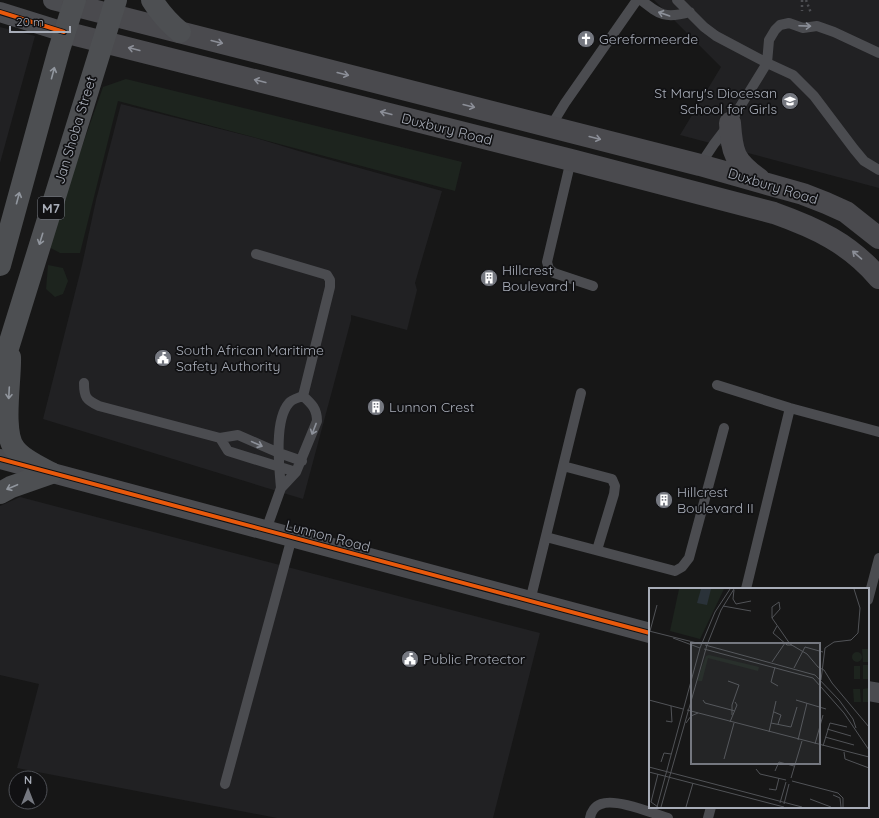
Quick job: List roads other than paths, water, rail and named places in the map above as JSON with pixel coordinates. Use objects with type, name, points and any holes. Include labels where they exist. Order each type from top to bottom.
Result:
[{"type":"main road","points":[[152,0],[166,20],[180,32]]},
{"type":"main road","name":"Duxbury Road","points":[[67,2],[114,7],[180,32],[551,126],[803,194],[826,202],[846,212],[879,238]]},
{"type":"main road","name":"M7","points":[[0,265],[64,32],[67,2]]},
{"type":"main road","name":"Jan Shoba Street","points":[[0,374],[5,350],[114,7]]},
{"type":"main road","name":"Duxbury Road","points":[[64,32],[571,160],[774,213],[800,222],[830,237],[854,252],[879,278]]},
{"type":"main road","points":[[730,123],[732,149],[737,159],[745,169],[764,183]]},
{"type":"main road","points":[[598,167],[655,174],[670,173],[700,165],[710,181],[717,186],[727,191],[780,207],[796,217],[800,222]]},
{"type":"main road","points":[[5,350],[10,368],[8,424],[11,443],[15,450],[29,461],[51,473]]},
{"type":"main road","points":[[0,493],[11,487],[51,473]]},
{"type":"street","name":"Duxbury Road","points":[[0,12],[64,32]]},
{"type":"street","name":"Lunnon Road","points":[[0,460],[649,633]]},
{"type":"street","points":[[869,691],[879,694]]},
{"type":"lane","points":[[551,126],[565,103],[637,0]]},
{"type":"lane","points":[[641,0],[666,16],[680,15],[690,12]]},
{"type":"lane","points":[[677,0],[704,27],[716,36],[767,63],[785,70],[799,80],[814,96],[854,149],[872,167],[879,170]]},
{"type":"lane","points":[[700,165],[730,123],[767,63],[769,40],[780,25],[789,23],[803,28],[817,26],[834,32],[879,53]]},
{"type":"lane","points":[[571,160],[547,262],[549,269],[554,273],[593,286]]},
{"type":"lane","points":[[256,254],[327,275],[330,280],[330,287],[303,396]]},
{"type":"lane","points":[[84,383],[84,393],[86,399],[99,406],[220,438],[238,435],[279,453],[302,461]]},
{"type":"lane","points":[[717,385],[790,408],[879,432]]},
{"type":"lane","points":[[530,601],[581,393]]},
{"type":"lane","points":[[282,488],[279,466],[281,419],[284,410],[290,401],[303,396]]},
{"type":"lane","points":[[266,530],[282,488],[296,472],[302,461],[317,421],[317,413],[313,405],[303,396]]},
{"type":"lane","points":[[746,588],[790,408]]},
{"type":"lane","points":[[546,538],[675,571],[682,567],[689,558],[724,428]]},
{"type":"lane","points":[[220,438],[228,451],[296,472]]},
{"type":"lane","points":[[563,466],[612,479],[615,486],[614,494],[597,550]]},
{"type":"lane","points":[[225,784],[292,538]]},
{"type":"lane","points":[[869,596],[879,558]]},
{"type":"lane","points":[[590,818],[595,808],[601,804],[609,803],[619,803],[650,815],[668,818]]},
{"type":"lane","points":[[708,818],[711,808]]},
{"type":"place","name":"Gereformeerde","points":[[586,39]]},
{"type":"place","name":"St Mary's Diocesan School for Girls","points":[[790,101]]},
{"type":"place","name":"Hillcrest Boulevard I","points":[[489,278]]},
{"type":"place","name":"South African Maritime Safety Authority","points":[[163,358]]},
{"type":"place","name":"Lunnon Crest","points":[[376,407]]},
{"type":"place","name":"Hillcrest Boulevard II","points":[[664,500]]},
{"type":"place","name":"Public Protector","points":[[410,659]]}]
